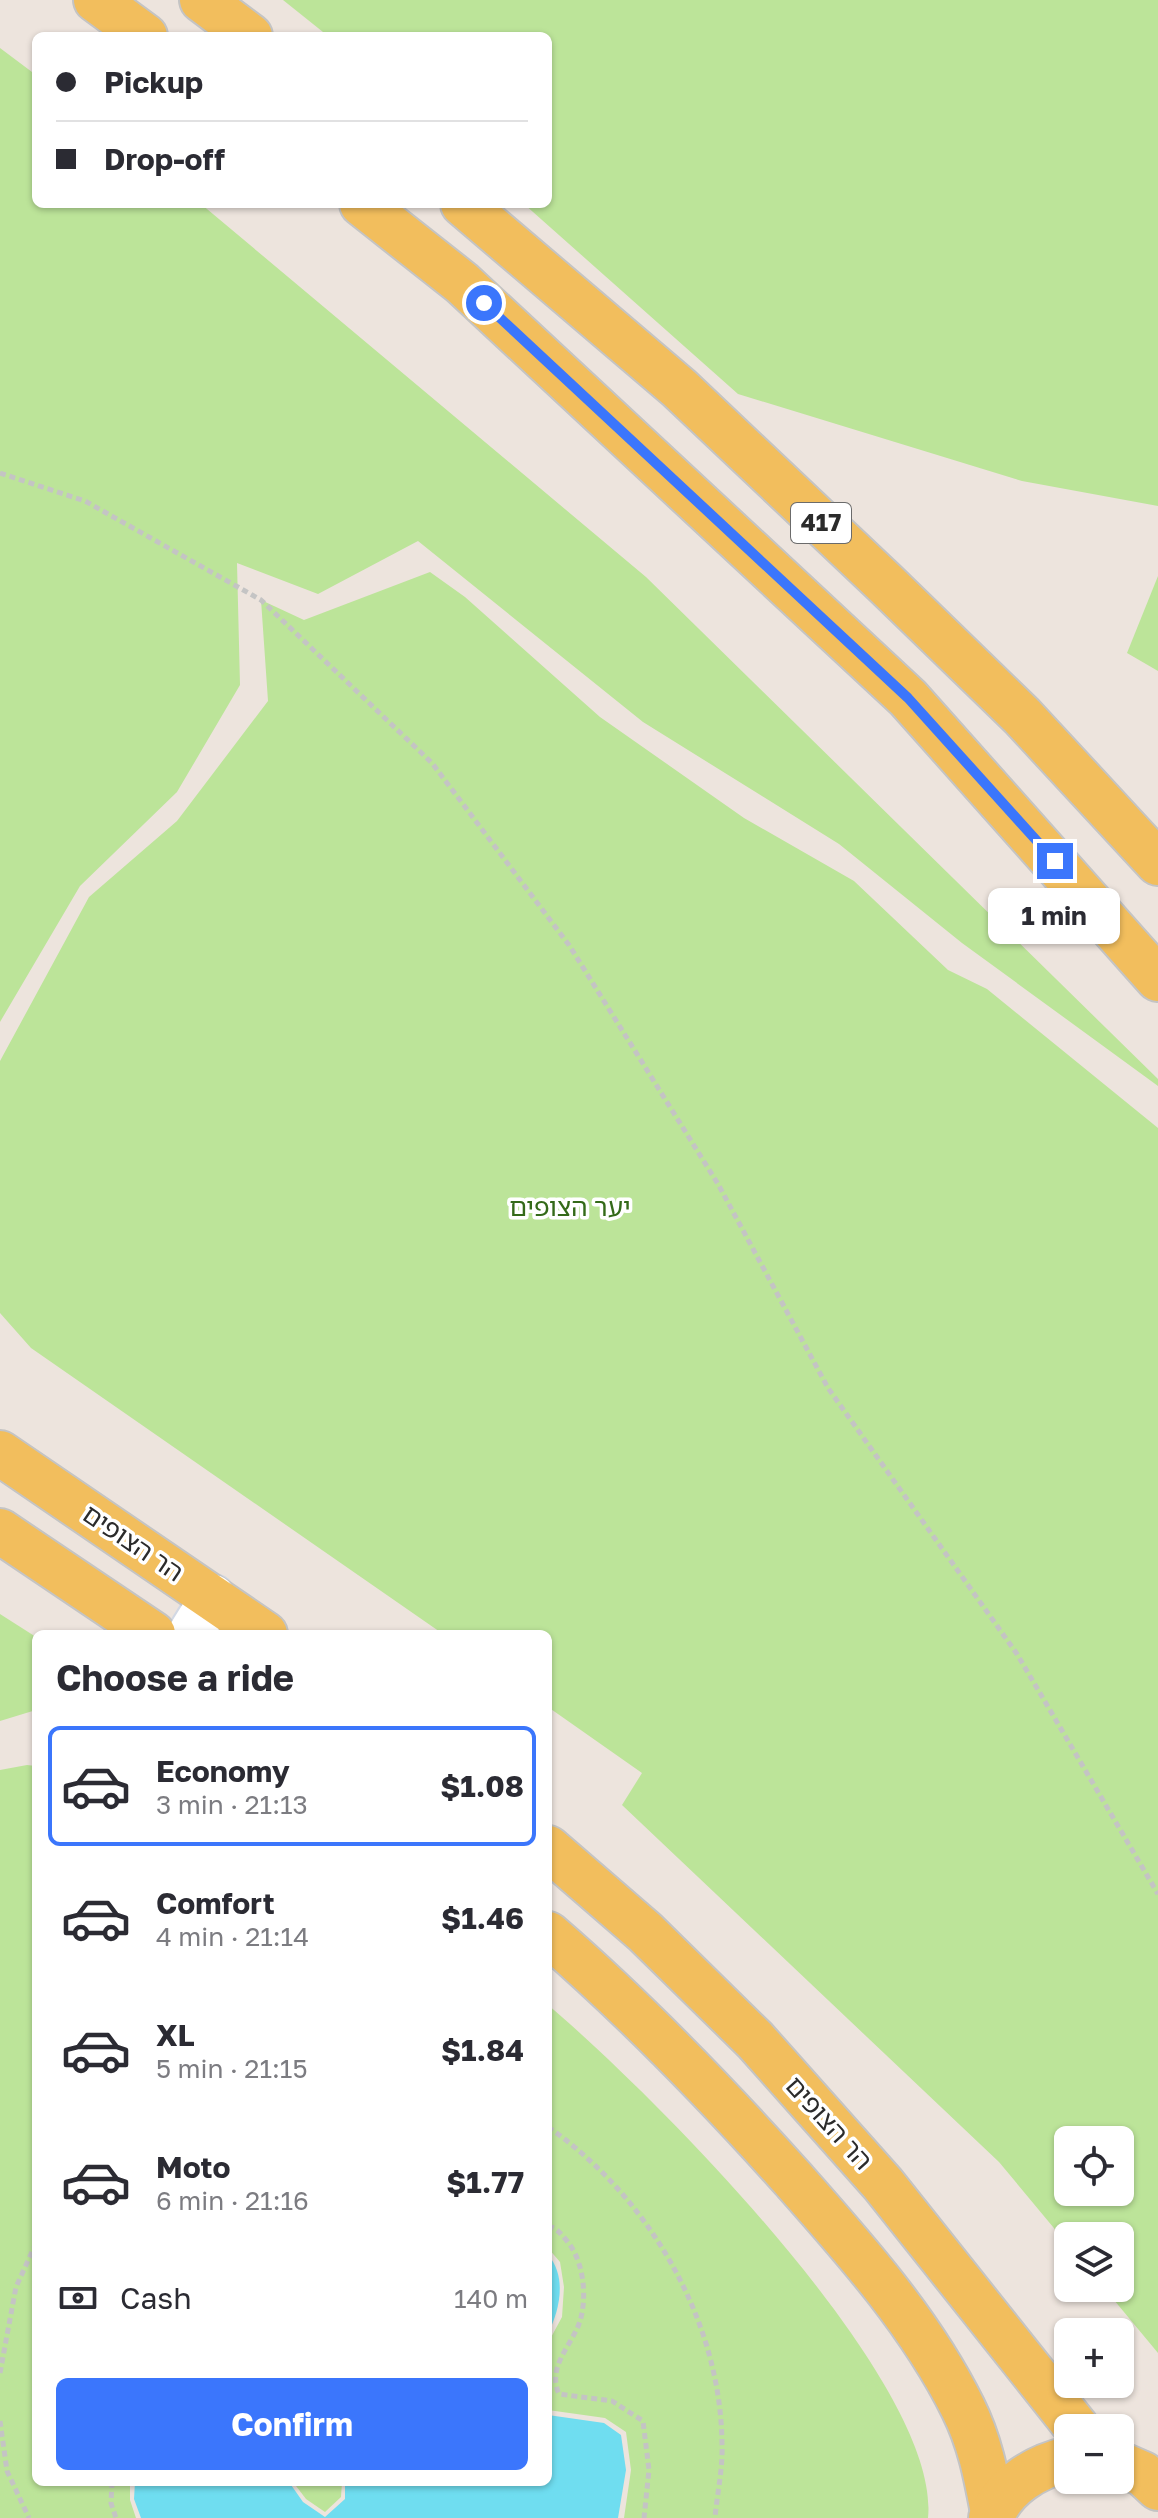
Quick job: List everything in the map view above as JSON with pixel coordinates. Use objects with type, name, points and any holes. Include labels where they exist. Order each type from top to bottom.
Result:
[{"type":"main road","points":[[96,0],[140,32]]},
{"type":"main road","points":[[202,0],[245,32]]},
{"type":"main road","name":"417","points":[[367,208],[462,283],[908,698],[1158,979]]},
{"type":"main road","name":"417","points":[[468,208],[679,388],[886,584],[1022,716],[1158,863]]},
{"type":"main road","name":"הר הצופים","points":[[0,1453],[259,1630]]},
{"type":"main road","points":[[0,1531],[147,1630]]},
{"type":"main road","name":"הר הצופים","points":[[552,1851],[645,1932],[755,2040],[883,2184],[1066,2414]]},
{"type":"main road","points":[[552,1937],[601,1979],[708,2084],[834,2225],[923,2337],[963,2408],[983,2457],[992,2515]]},
{"type":"main road","points":[[992,2515],[1014,2484],[1044,2465],[1054,2462]]},
{"type":"main road","points":[[1134,2470],[1158,2488]]},
{"type":"lane","points":[[192,1630],[213,1597]]},
{"type":"path","points":[[0,473],[85,501],[261,600],[432,763],[569,945],[718,1184],[828,1388],[1017,1654],[1158,1894]]},
{"type":"path","points":[[552,2130],[579,2148],[626,2197],[668,2257],[694,2311],[713,2378],[722,2444],[715,2518]]},
{"type":"path","points":[[552,2227],[577,2254],[583,2286],[580,2322],[556,2367],[556,2387],[559,2394],[612,2401],[643,2421],[649,2470],[644,2518]]},
{"type":"path","points":[[0,2373],[16,2287],[32,2252]]},
{"type":"path","points":[[0,2421],[7,2471],[29,2518]]},
{"type":"path","points":[[112,2486],[111,2503],[116,2518]]},
{"type":"green space","points":[[283,0],[1158,0],[1158,506],[1022,481],[738,394],[529,208],[552,208],[552,32],[323,32]]},
{"type":"green space","points":[[0,48],[32,72],[32,208],[206,208],[646,577],[1158,1079],[1158,1086],[962,943],[839,844],[643,722],[418,541],[318,594],[237,563],[240,685],[177,792],[80,886],[0,1022]]},
{"type":"green space","name":"יער הצופים","points":[[430,572],[465,597],[600,717],[744,818],[854,881],[948,970],[987,989],[1158,1128],[1158,2353],[1134,2324],[1134,2318],[1129,2318],[1116,2302],[1134,2302],[1134,2222],[1054,2222],[1054,2228],[999,2162],[622,1805],[642,1773],[552,1710],[552,1630],[437,1630],[31,1348],[0,1313],[0,1061],[89,897],[177,821],[268,701],[261,600],[304,620]]},
{"type":"green space","points":[[1158,576],[1158,671],[1127,653]]},
{"type":"green space","points":[[0,1614],[32,1634],[32,1711],[0,1721]]},
{"type":"green space","points":[[32,1766],[32,2486],[130,2486],[130,2500],[136,2518],[0,2518],[0,1770]]},
{"type":"green space","points":[[552,2009],[652,2102],[717,2169],[782,2243],[841,2319],[889,2393],[920,2460],[928,2518],[624,2518],[631,2470],[626,2432],[605,2418],[552,2411],[552,2336],[562,2317],[564,2287],[560,2262],[552,2253]]},
{"type":"green space","points":[[296,2486],[342,2486],[341,2497],[325,2512],[306,2499]]},
{"type":"water","points":[[552,2260],[560,2283],[552,2324]]},
{"type":"water","points":[[552,2416],[604,2423],[621,2435],[626,2470],[618,2518],[141,2518],[134,2499],[135,2486],[292,2486],[303,2502],[325,2517],[345,2499],[345,2486],[552,2486]]},
{"type":"route","points":[[484,303],[684,486],[908,698],[1055,861]]}]
